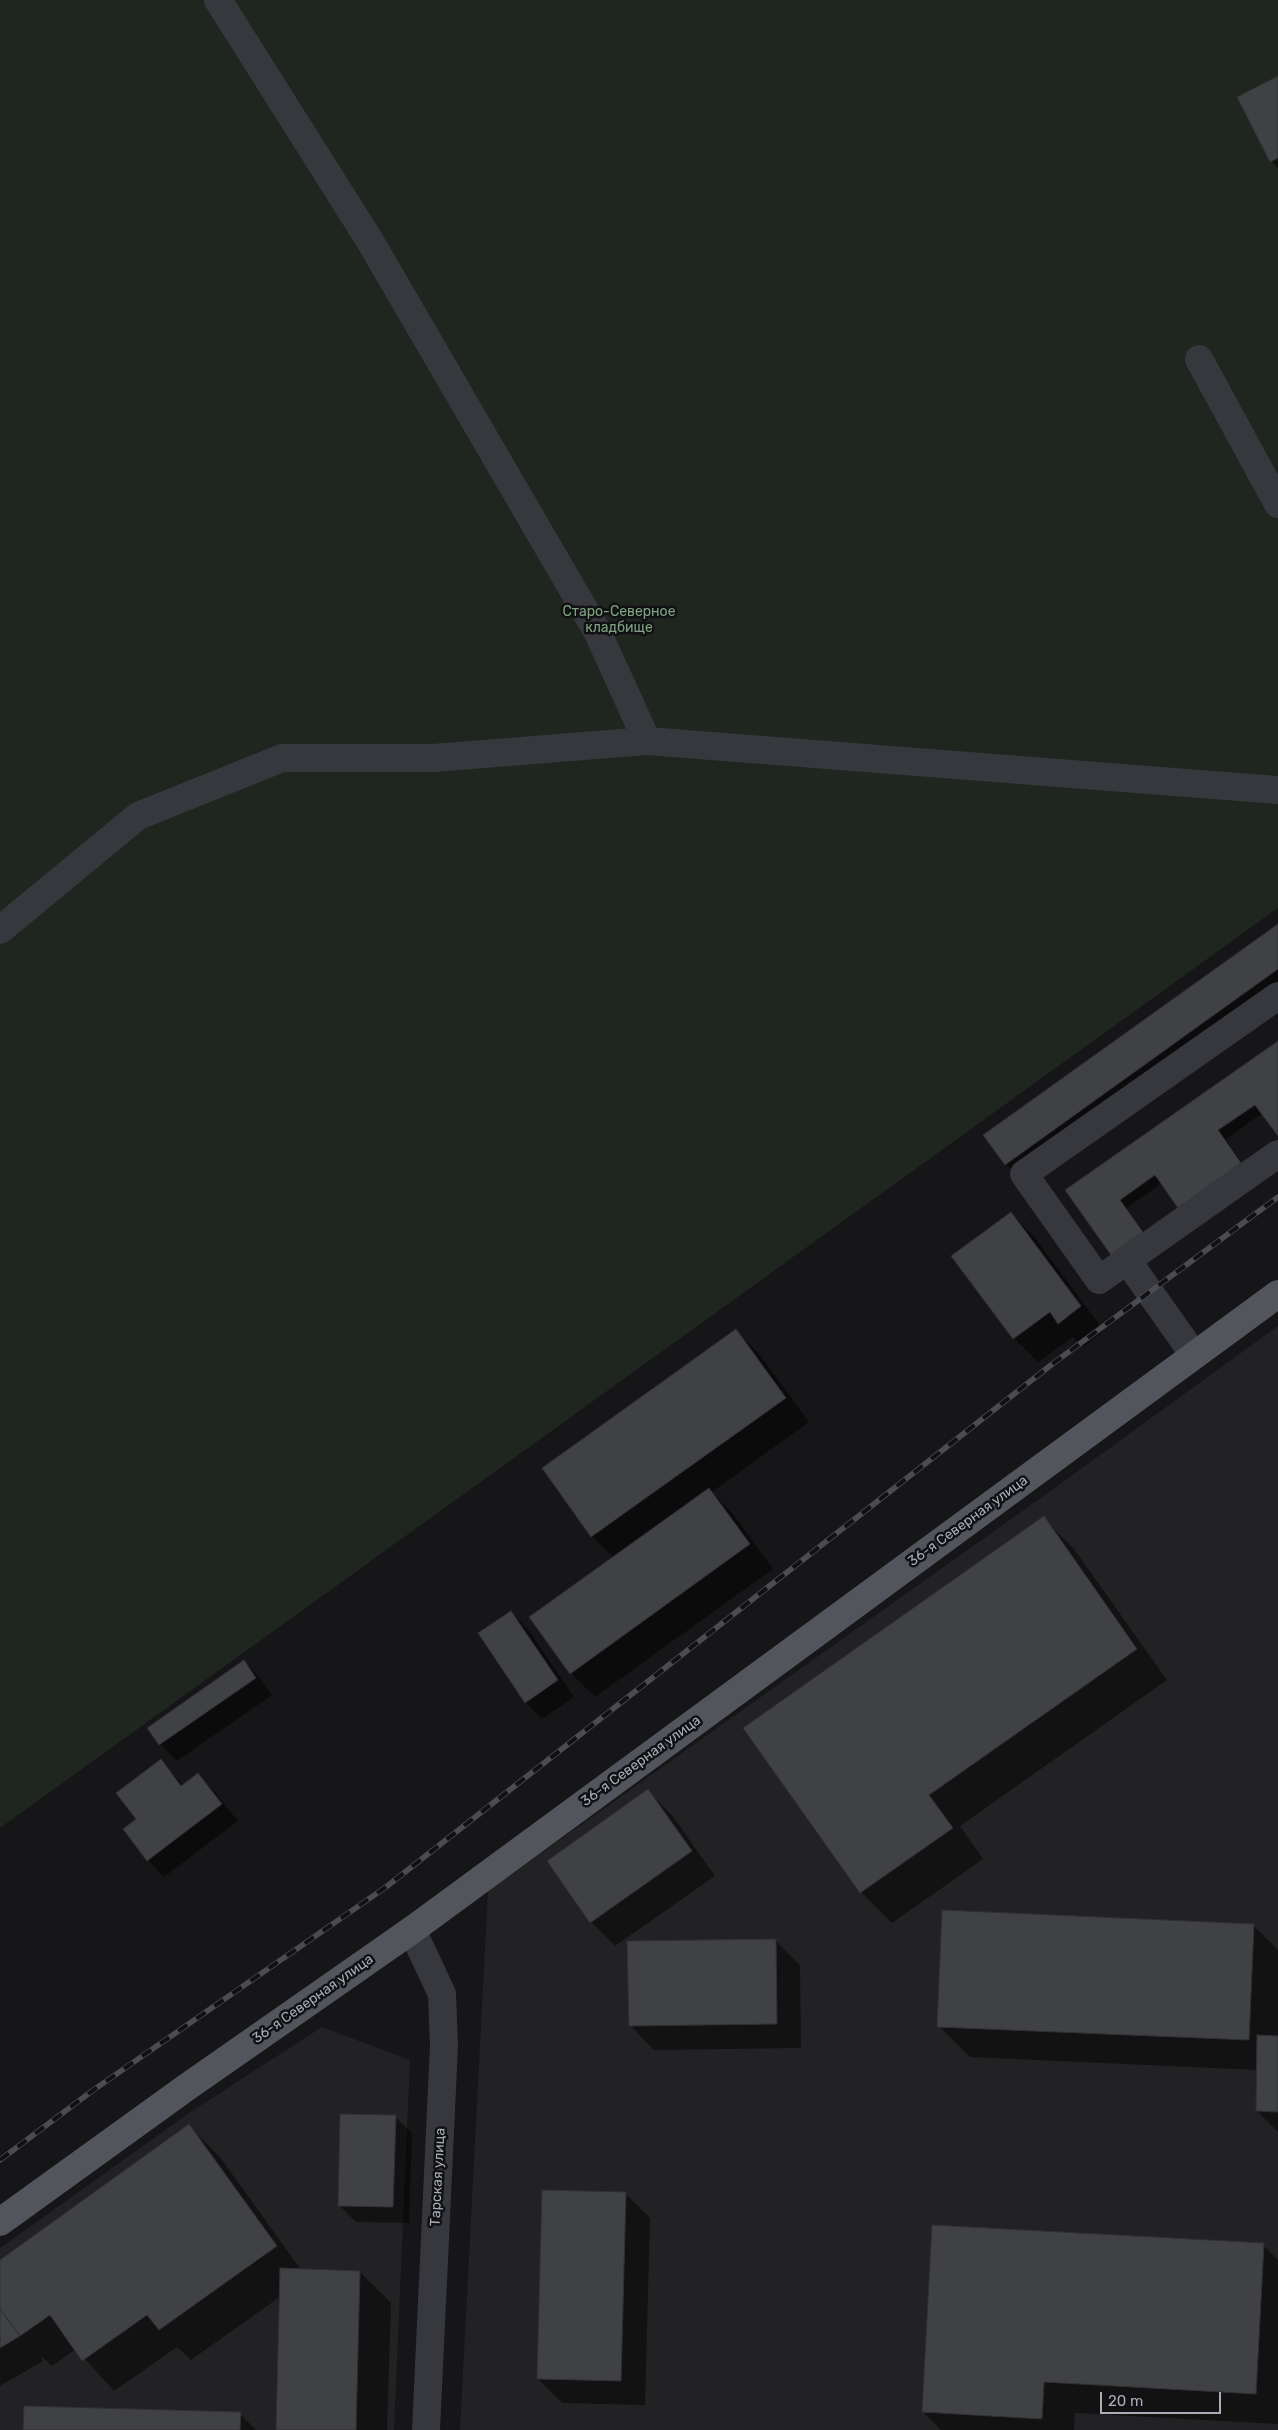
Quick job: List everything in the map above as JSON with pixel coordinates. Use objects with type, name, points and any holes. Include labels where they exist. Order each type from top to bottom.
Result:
[{"type":"main road","name":"36-я Северная улица","points":[[0,2222],[187,2087],[412,1930],[1278,1294]]},
{"type":"street","points":[[218,0],[370,241],[594,625],[647,741]]},
{"type":"street","points":[[1199,359],[1278,504]]},
{"type":"street","points":[[0,930],[138,816],[282,758],[433,758],[647,741],[1278,790]]},
{"type":"street","points":[[1278,996],[1024,1174],[1098,1280],[1278,1154]]},
{"type":"street","points":[[1127,1260],[1194,1355]]},
{"type":"street","name":"Тарская улица","points":[[412,1930],[442,1994],[444,2046],[426,2430]]},
{"type":"shaded area","points":[[1278,1326],[1278,2430],[460,2430],[488,1891],[1049,1492]]},
{"type":"shaded area","points":[[322,2027],[410,2060],[394,2430],[0,2430],[0,2248],[189,2113]]},
{"type":"green space","name":"Старо-Северное кладбище","points":[[0,0],[1278,0],[1278,908],[0,1828]]},
{"type":"building","points":[[1278,76],[1278,158],[1270,162],[1237,97]]},
{"type":"building","points":[[1278,924],[1278,969],[1005,1165],[983,1135]]},
{"type":"building","points":[[1278,1041],[1278,1136],[1255,1105],[1218,1130],[1241,1163],[1178,1208],[1155,1175],[1120,1200],[1143,1232],[1111,1255],[1065,1190]]},
{"type":"building","points":[[1011,1212],[1081,1306],[1058,1324],[1050,1312],[1013,1339],[951,1256]]},
{"type":"building","points":[[736,1329],[786,1398],[591,1537],[542,1468]]},
{"type":"building","points":[[709,1488],[750,1544],[570,1674],[529,1617]]},
{"type":"building","points":[[1044,1516],[1137,1649],[929,1795],[953,1828],[860,1893],[743,1728]]},
{"type":"building","points":[[511,1611],[558,1680],[525,1703],[478,1633]]},
{"type":"building","points":[[244,1660],[256,1678],[159,1745],[147,1728]]},
{"type":"building","points":[[161,1759],[181,1786],[198,1773],[222,1804],[147,1861],[123,1829],[136,1819],[116,1793]]},
{"type":"building","points":[[648,1789],[692,1851],[590,1923],[547,1861]]},
{"type":"building","points":[[942,1910],[1254,1924],[1249,2040],[937,2027]]},
{"type":"building","points":[[776,1939],[777,2024],[629,2026],[627,1941]]},
{"type":"building","points":[[1257,2035],[1278,2036],[1278,2112],[1256,2111]]},
{"type":"building","points":[[340,2114],[396,2115],[393,2207],[338,2206]]},
{"type":"building","points":[[189,2124],[277,2246],[159,2330],[147,2315],[82,2361],[50,2315],[20,2336],[0,2309],[0,2260]]},
{"type":"building","points":[[542,2190],[626,2192],[621,2381],[537,2379]]},
{"type":"building","points":[[932,2225],[1264,2243],[1256,2394],[1044,2382],[1042,2419],[922,2412]]},
{"type":"building","points":[[280,2268],[360,2271],[356,2430],[276,2430]]},
{"type":"building","points":[[0,2309],[20,2336],[0,2348]]},
{"type":"building","points":[[24,2406],[241,2412],[240,2430],[23,2430]]},
{"type":"railway","points":[[0,2160],[92,2091],[386,1887],[1051,1365],[1278,1197]]}]
